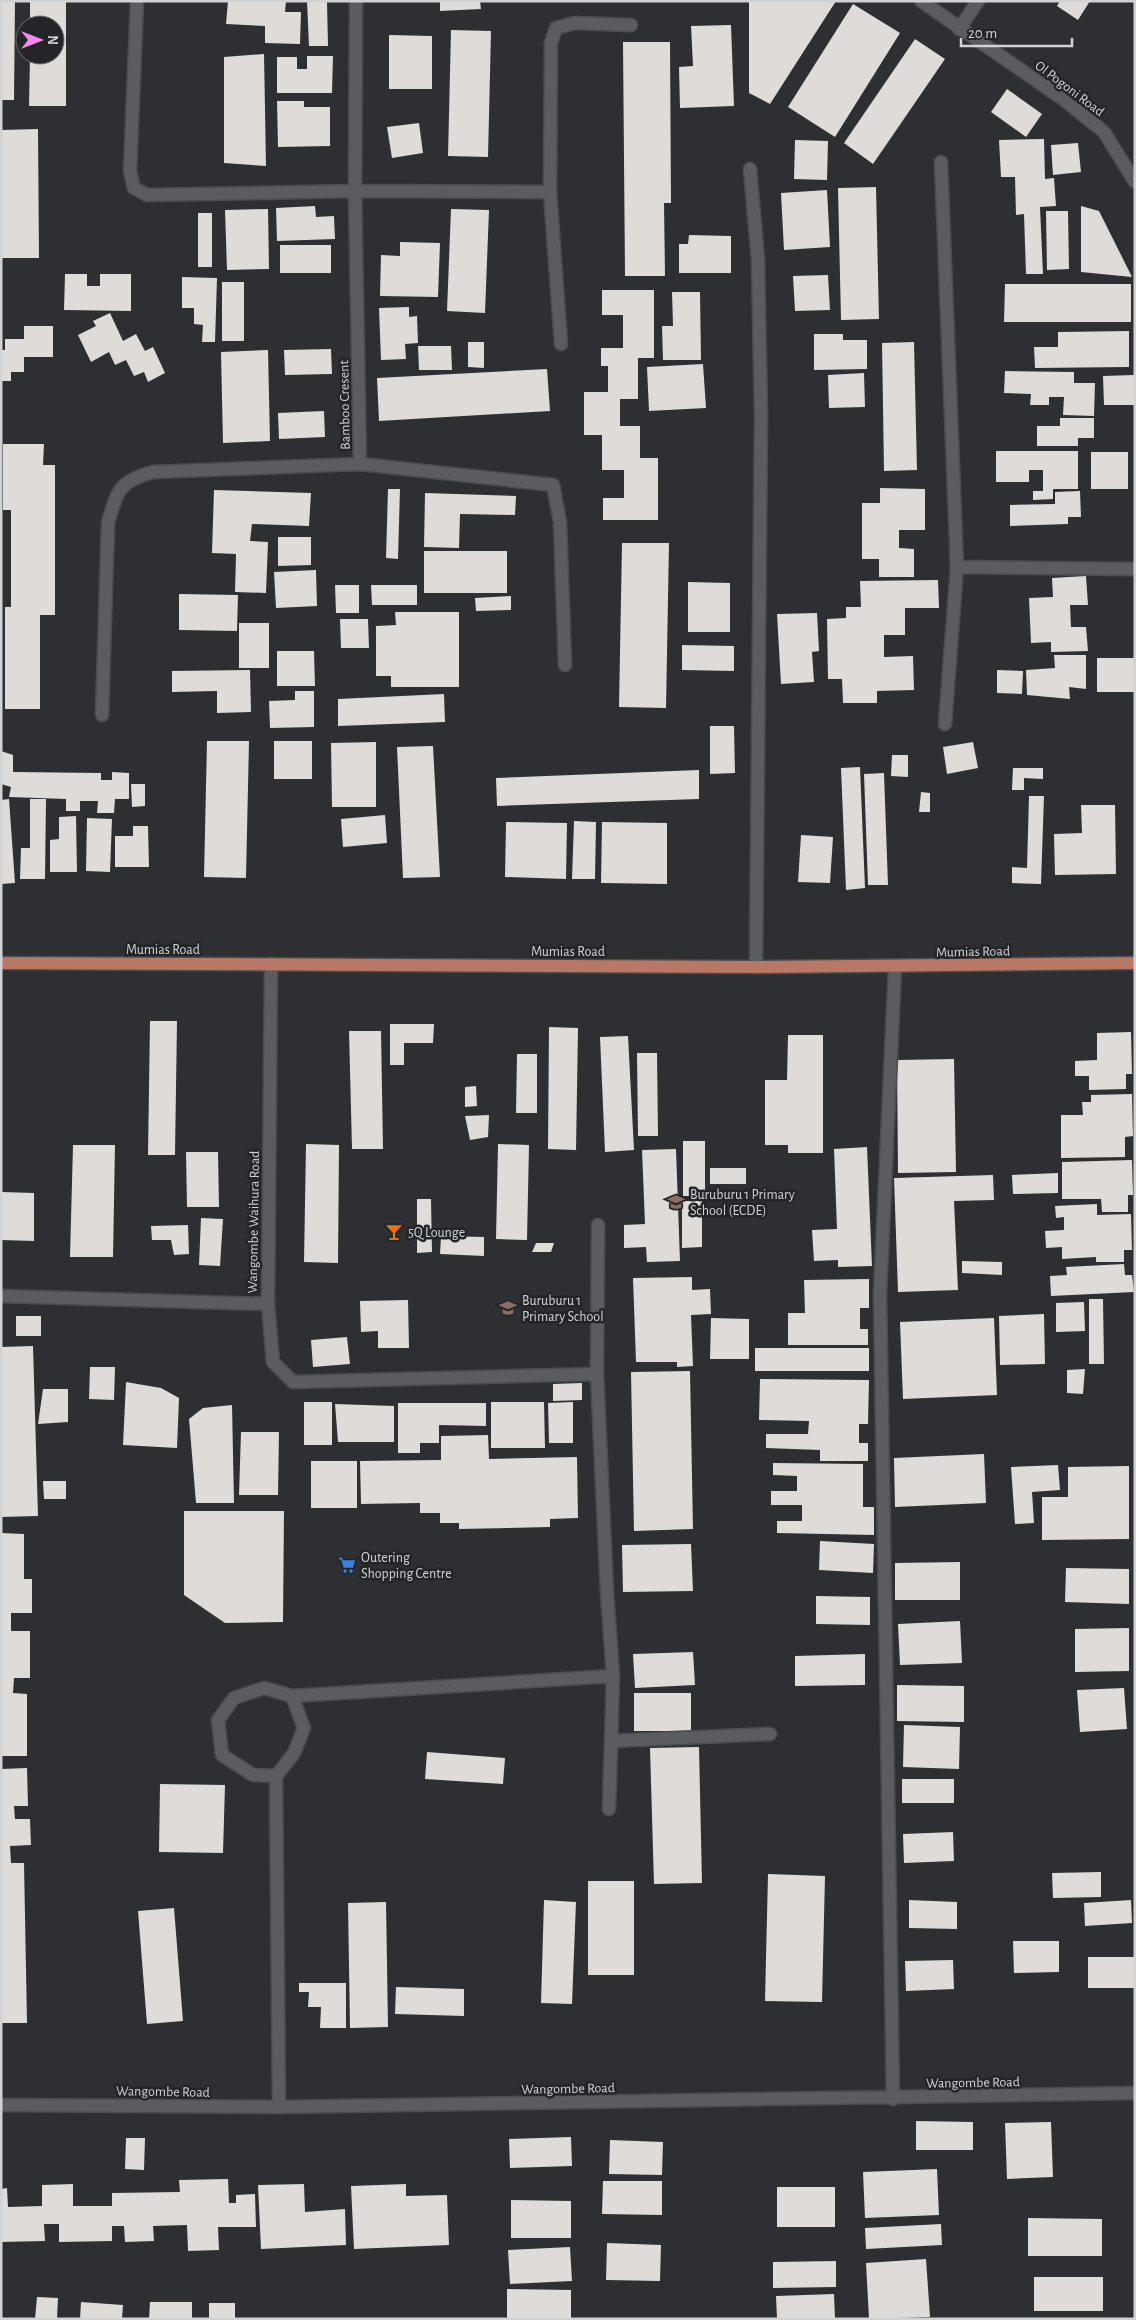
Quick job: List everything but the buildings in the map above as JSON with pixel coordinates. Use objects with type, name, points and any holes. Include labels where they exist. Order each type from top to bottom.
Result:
[{"type":"main road","name":"Mumias Road","points":[[1,963],[756,968],[895,968],[1135,963]]},
{"type":"street","points":[[137,1],[130,170],[134,188],[147,195],[355,191],[550,192]]},
{"type":"street","name":"Bamboo Cresent","points":[[356,1],[355,191],[360,464],[553,485],[560,522],[565,664]]},
{"type":"street","name":"Ol Pogoni Road","points":[[921,1],[1063,99],[1104,132],[1135,182]]},
{"type":"street","points":[[959,29],[978,1]]},
{"type":"street","points":[[561,344],[550,192],[551,42],[556,28],[574,23],[631,25]]},
{"type":"street","points":[[941,162],[957,568],[944,724]]},
{"type":"street","points":[[750,169],[758,260],[761,416],[756,968]]},
{"type":"street","points":[[102,715],[108,522],[116,494],[131,478],[153,472],[360,464]]},
{"type":"street","points":[[957,568],[1135,569]]},
{"type":"street","name":"Wangombe Waihura Road","points":[[1,1296],[268,1304],[271,964]]},
{"type":"street","points":[[893,2099],[880,1294],[895,968]]},
{"type":"street","points":[[598,1225],[598,1374],[607,1592],[613,1676],[608,1809]]},
{"type":"street","points":[[268,1304],[272,1362],[293,1382],[598,1374]]},
{"type":"street","points":[[276,1776],[253,1775],[222,1755],[218,1720],[234,1698],[264,1688],[292,1696],[613,1676]]},
{"type":"street","points":[[279,2108],[276,1776],[294,1753],[304,1728],[292,1696]]},
{"type":"street","points":[[611,1742],[770,1734]]},
{"type":"street","name":"Wangombe Road","points":[[1,2105],[279,2108],[893,2099],[1135,2093]]},
{"type":"place","name":"Buruburu 1 Primary School (ECDE)","points":[[676,1202]]},
{"type":"place","name":"5Q Lounge","points":[[394,1232]]},
{"type":"place","name":"Buruburu 1 Primary School","points":[[508,1308]]},
{"type":"place","name":"Outering Shopping Centre","points":[[347,1565]]}]
